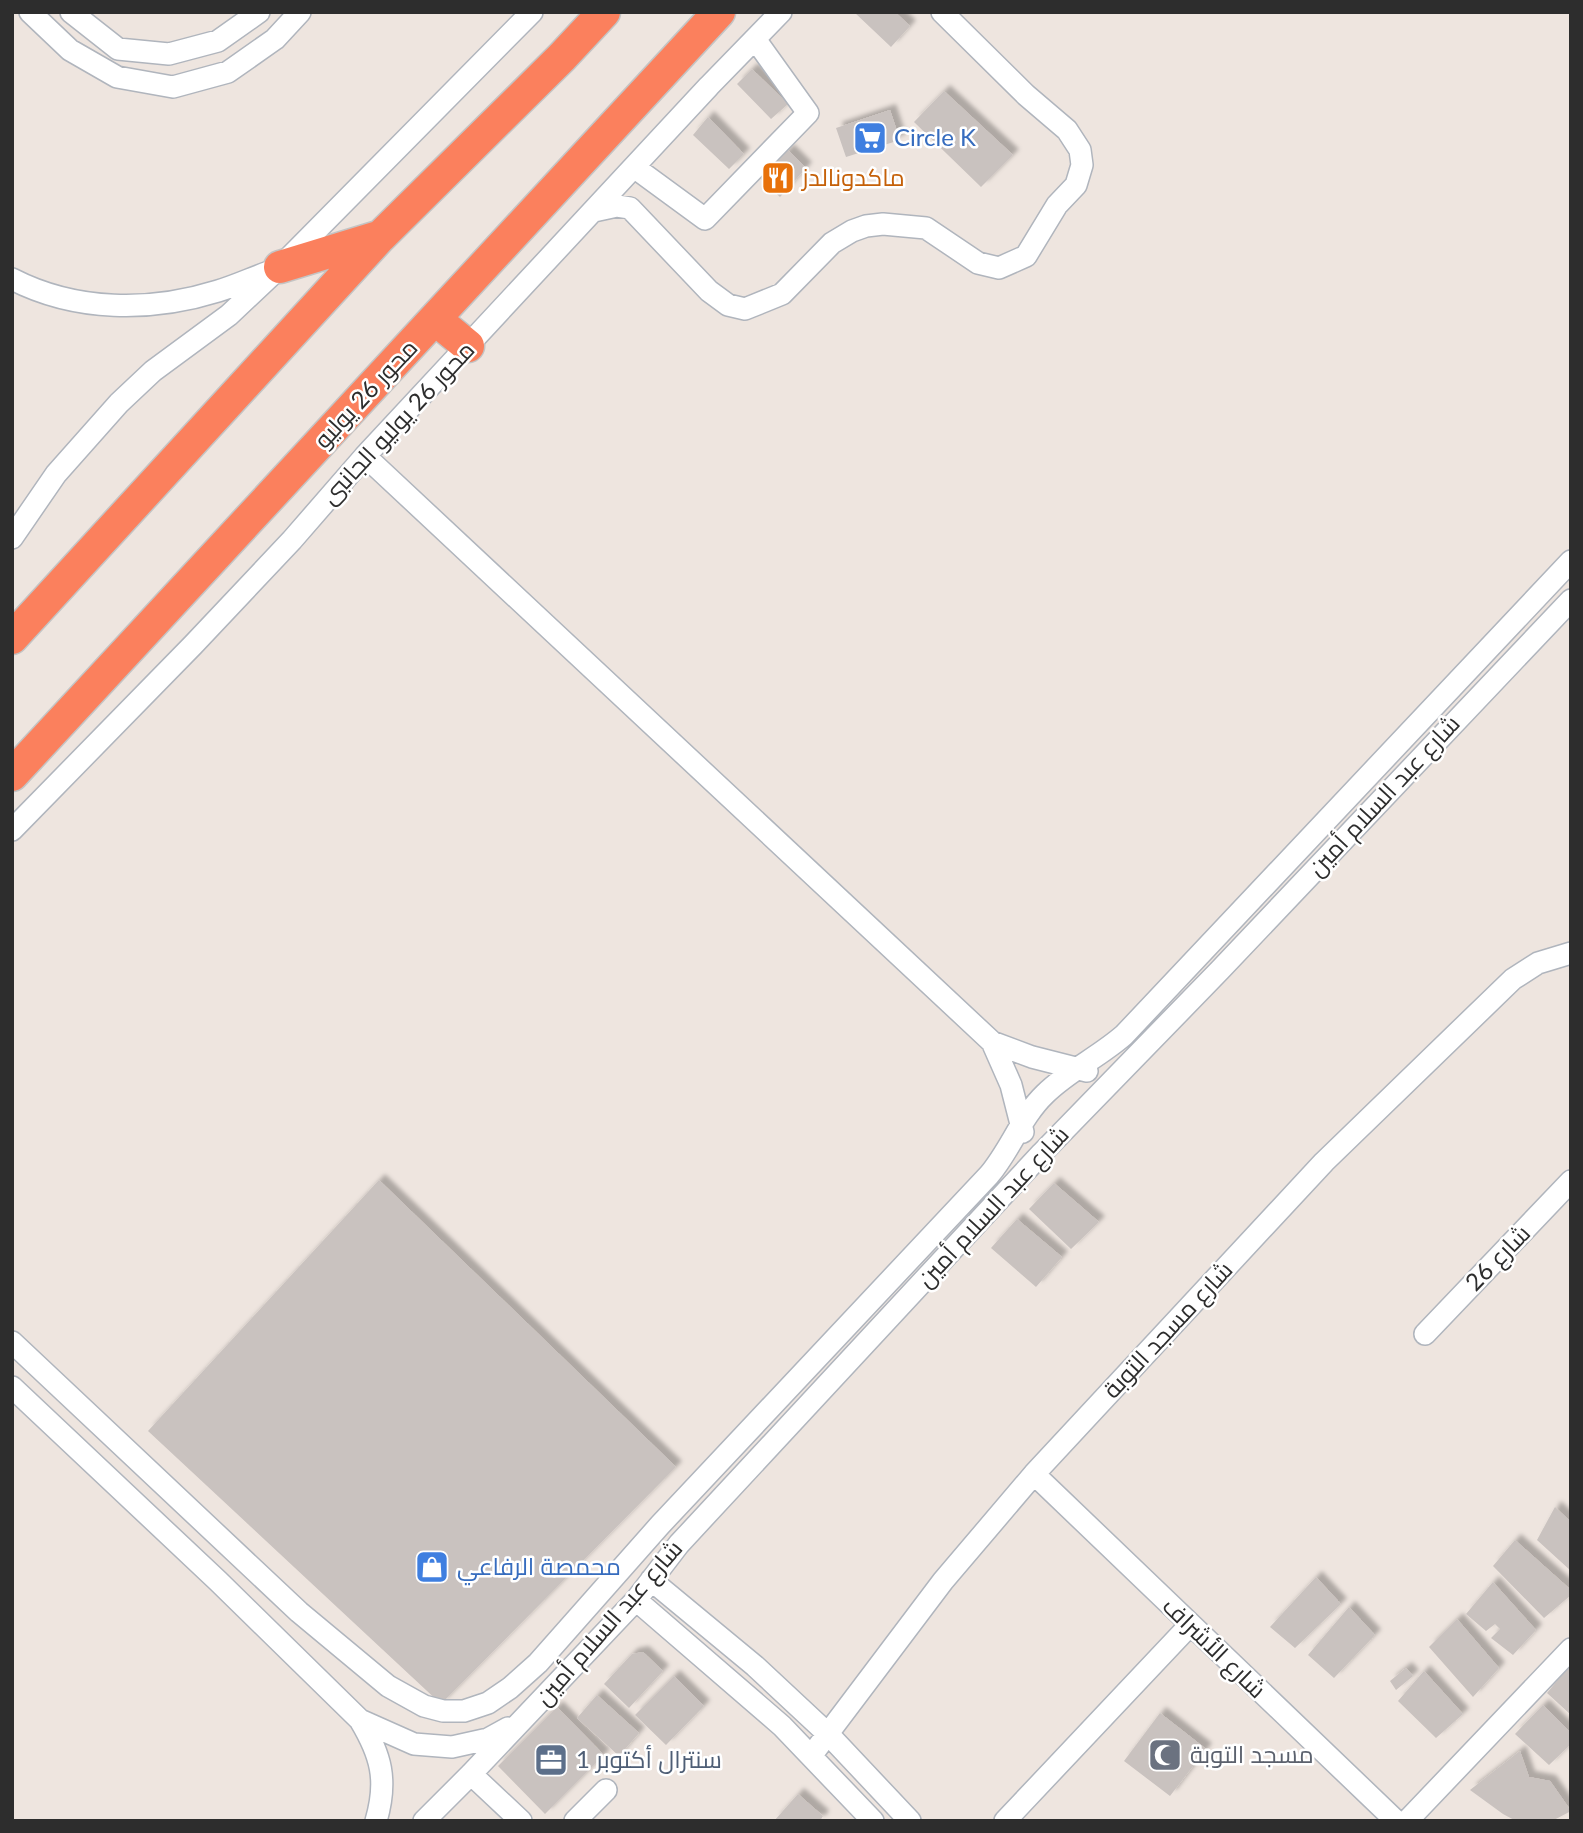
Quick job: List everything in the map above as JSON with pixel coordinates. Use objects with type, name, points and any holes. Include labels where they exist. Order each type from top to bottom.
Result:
[{"type":"highway","points":[[12,638],[380,237],[604,12]]},
{"type":"highway","name":"محور 26 يوليو","points":[[12,775],[719,12]]},
{"type":"highway","points":[[280,267],[380,237]]},
{"type":"highway","points":[[435,319],[468,346]]},
{"type":"street","points":[[30,12],[70,50],[117,77],[173,87],[228,72],[275,39],[300,12]]},
{"type":"street","points":[[71,12],[118,49],[169,54],[218,41],[259,12]]},
{"type":"street","points":[[12,538],[56,474],[119,403],[190,342],[229,315],[280,267],[532,12]]},
{"type":"street","name":"محور 26 يوليو الجانبى","points":[[12,830],[292,540],[365,456],[781,12]]},
{"type":"street","points":[[594,211],[617,206],[630,208],[709,291],[728,305],[745,309],[782,294],[832,243],[852,230],[866,226],[883,224],[926,228],[978,262],[999,268],[1026,256],[1057,205],[1076,185],[1082,165],[1080,150],[1067,130],[1026,95],[942,12]]},
{"type":"street","points":[[634,167],[705,219],[808,113],[755,39]]},
{"type":"street","points":[[12,279],[72,300],[122,307],[176,302],[219,291],[280,267]]},
{"type":"street","points":[[365,456],[992,1042],[1011,1085],[1028,1146],[1042,1153]]},
{"type":"street","name":"شارع عبد السلام أمين","points":[[241,1557],[299,1612],[388,1686],[424,1706],[443,1711],[464,1711],[488,1703],[510,1688],[538,1663],[660,1525],[989,1175],[1011,1145],[1021,1123],[1046,1093],[1102,1054],[1124,1035],[1571,561]]},
{"type":"street","name":"شارع عبد السلام أمين","points":[[424,1821],[636,1600],[679,1544],[1042,1153],[1571,600]]},
{"type":"street","points":[[1361,783],[1378,802]]},
{"type":"street","name":"شارع مسجد التوبة","points":[[811,1756],[943,1580],[1034,1474],[1324,1162],[1513,979],[1538,963],[1571,953]]},
{"type":"street","points":[[992,1042],[1086,1070],[1096,1077],[1099,1095]]},
{"type":"street","name":"شارع 26","points":[[1425,1334],[1571,1181]]},
{"type":"street","points":[[12,1342],[241,1557],[219,1582]]},
{"type":"street","points":[[12,1387],[219,1582],[360,1720],[376,1745],[380,1763],[382,1794],[376,1821]]},
{"type":"street","points":[[63,1435],[87,1412]]},
{"type":"street","name":"شارع الأشراف","points":[[1034,1474],[1396,1821]]},
{"type":"street","points":[[651,1580],[755,1666],[829,1735],[910,1821]]},
{"type":"street","points":[[636,1600],[747,1694],[873,1821]]},
{"type":"street","points":[[1005,1821],[1190,1625]]},
{"type":"street","points":[[1407,1821],[1571,1649]]},
{"type":"street","points":[[360,1720],[414,1744],[452,1747],[488,1739],[525,1718]]},
{"type":"street","points":[[471,1774],[521,1821]]},
{"type":"street","points":[[575,1821],[606,1790]]},
{"type":"building","points":[[854,12],[895,12],[910,26],[891,47]]},
{"type":"building","points":[[752,69],[788,104],[771,119],[737,84]]},
{"type":"building","points":[[944,91],[1013,155],[981,187],[914,122]]},
{"type":"building","points":[[890,110],[900,140],[846,157],[836,128]]},
{"type":"building","points":[[708,117],[744,154],[729,169],[693,135]]},
{"type":"building","points":[[788,150],[806,168],[780,197],[761,179]]},
{"type":"building","points":[[379,1180],[676,1467],[441,1704],[148,1431]]},
{"type":"building","points":[[1054,1183],[1099,1222],[1071,1249],[1029,1209]]},
{"type":"building","points":[[1017,1219],[1062,1257],[1036,1287],[991,1248]]},
{"type":"building","points":[[1555,1507],[1571,1522],[1571,1571],[1537,1540]]},
{"type":"building","points":[[1515,1540],[1571,1590],[1571,1595],[1544,1618],[1493,1566]]},
{"type":"building","points":[[1316,1577],[1341,1604],[1295,1648],[1270,1627]]},
{"type":"building","points":[[1493,1582],[1536,1630],[1513,1655],[1491,1638],[1500,1629],[1495,1624],[1486,1631],[1466,1614]]},
{"type":"building","points":[[1349,1607],[1375,1635],[1334,1678],[1308,1655]]},
{"type":"building","points":[[1457,1619],[1499,1668],[1473,1697],[1429,1647]]},
{"type":"building","points":[[643,1652],[663,1671],[629,1708],[604,1684],[632,1654]]},
{"type":"building","points":[[1571,1664],[1571,1715],[1547,1693]]},
{"type":"building","points":[[1406,1668],[1413,1676],[1396,1690],[1390,1681]]},
{"type":"building","points":[[1424,1671],[1463,1714],[1436,1738],[1398,1701]]},
{"type":"building","points":[[674,1676],[704,1706],[666,1745],[635,1715]]},
{"type":"building","points":[[597,1695],[639,1733],[619,1756],[577,1718]]},
{"type":"building","points":[[1543,1705],[1571,1733],[1571,1744],[1549,1765],[1515,1734]]},
{"type":"building","name":"سنترال أكتوبر 1","points":[[557,1707],[604,1755],[545,1814],[498,1766]]},
{"type":"building","name":"مسجد التوبة","points":[[1160,1713],[1206,1749],[1170,1796],[1124,1761]]},
{"type":"building","points":[[1520,1751],[1529,1777],[1550,1781],[1571,1811],[1552,1821],[1516,1821],[1470,1790]]},
{"type":"building","points":[[798,1794],[823,1816],[820,1821],[774,1821]]},
{"type":"place","name":"Circle K","points":[[870,138]]},
{"type":"place","name":"ماكدونالدز","points":[[778,178]]},
{"type":"place","name":"محمصة الرفاعي","points":[[432,1567]]},
{"type":"place","name":"مسجد التوبة","points":[[1165,1755]]},
{"type":"place","name":"سنترال أكتوبر 1","points":[[551,1760]]}]
